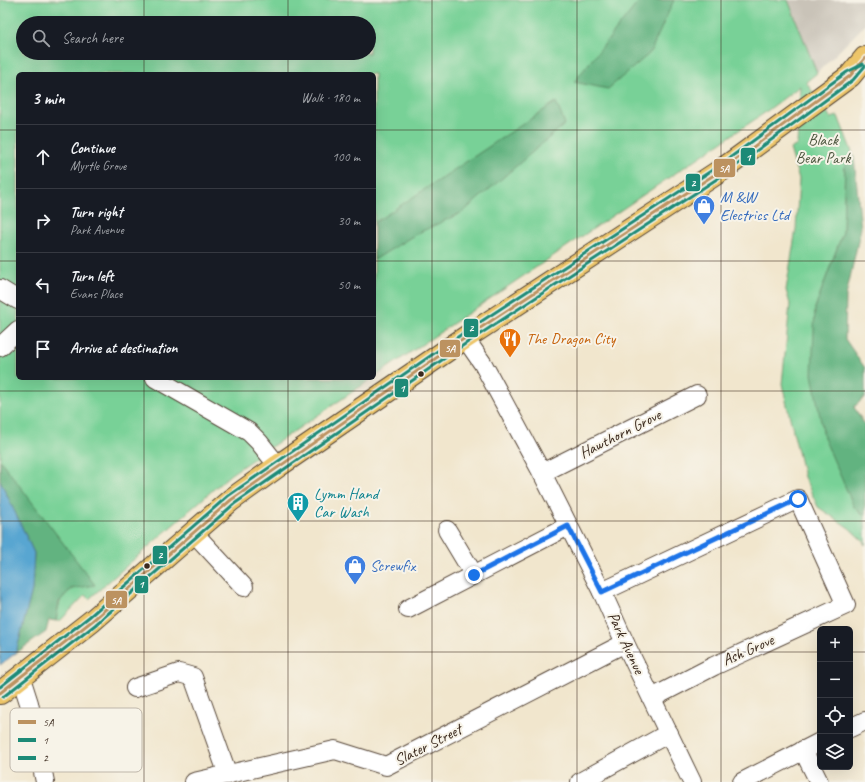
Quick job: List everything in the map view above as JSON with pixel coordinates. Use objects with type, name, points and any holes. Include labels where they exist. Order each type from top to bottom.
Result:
[{"type":"highway","points":[[0,693],[92,621],[193,532],[232,500],[278,466],[465,338],[660,211],[788,123],[857,72],[865,58]]},
{"type":"street","points":[[0,289],[16,299]]},
{"type":"street","points":[[0,347],[16,332]]},
{"type":"street","name":"Park Avenue","points":[[465,338],[483,364],[542,473],[602,592],[692,782]]},
{"type":"street","points":[[158,380],[249,432],[278,466]]},
{"type":"street","name":"Hawthorn Grove","points":[[542,473],[697,395]]},
{"type":"street","name":"Ash Grove","points":[[602,592],[798,499],[846,605],[714,666],[652,698]]},
{"type":"street","points":[[408,609],[568,526]]},
{"type":"street","points":[[448,530],[474,575]]},
{"type":"street","points":[[193,532],[244,587]]},
{"type":"street","name":"Slater Street","points":[[194,782],[228,775],[267,774],[335,750],[386,766],[625,643]]},
{"type":"street","points":[[135,688],[179,673],[193,677],[228,775]]},
{"type":"street","points":[[21,678],[30,708]]},
{"type":"street","points":[[853,727],[865,721]]},
{"type":"street","points":[[580,782],[669,733]]},
{"type":"street","points":[[742,782],[817,743]]},
{"type":"street","points":[[803,750],[819,782]]},
{"type":"street","points":[[43,772],[45,782]]},
{"type":"shaded area","points":[[788,0],[865,0],[865,25],[817,73]]},
{"type":"green space","name":"Black Bear Park","points":[[0,0],[788,0],[817,73],[806,82],[831,118],[838,116],[854,157],[845,162],[843,232],[815,308],[854,507],[865,517],[865,545],[863,541],[849,528],[818,507],[804,477],[782,384],[790,304],[786,290],[796,229],[799,179],[790,149],[797,145],[800,86],[763,114],[376,376],[376,72],[16,72],[16,380],[370,380],[231,474],[89,599],[85,595],[60,621],[56,621],[58,608],[64,595],[73,589],[80,587],[0,480]]},
{"type":"green space","points":[[640,0],[674,0],[650,53],[608,89],[574,82]]},
{"type":"green space","points":[[556,102],[565,124],[463,212],[416,234],[376,259],[376,222]]},
{"type":"green space","points":[[854,157],[861,228],[846,296],[845,339],[865,368],[865,397],[854,407],[865,425],[865,517],[854,507],[824,438],[812,374],[815,308],[843,232],[845,162]]},
{"type":"green space","points":[[0,460],[95,585],[71,589],[59,602],[56,621],[49,620],[46,632],[16,653],[32,590],[34,553],[0,480]]},
{"type":"water","points":[[0,480],[34,553],[32,590],[16,653],[0,665]]},
{"type":"transit line","name":"5A","points":[[0,693],[92,621],[231,500],[465,338],[723,169],[850,76],[865,58]]},
{"type":"transit line","name":"2","points":[[0,687],[89,617],[228,496],[462,334],[720,165],[847,72],[863,64]]},
{"type":"transit line","name":"1","points":[[3,697],[95,625],[234,504],[468,342],[726,173],[853,80],[865,66]]},
{"type":"place","name":"M &W Electrics Ltd","points":[[704,226]]},
{"type":"place","name":"The Dragon City","points":[[510,358]]},
{"type":"place","name":"Lymm Hand Car Wash","points":[[298,522]]},
{"type":"place","name":"Screwfix","points":[[355,586]]},
{"type":"route","points":[[474,575],[504,558],[568,526],[602,592],[798,499]]}]
